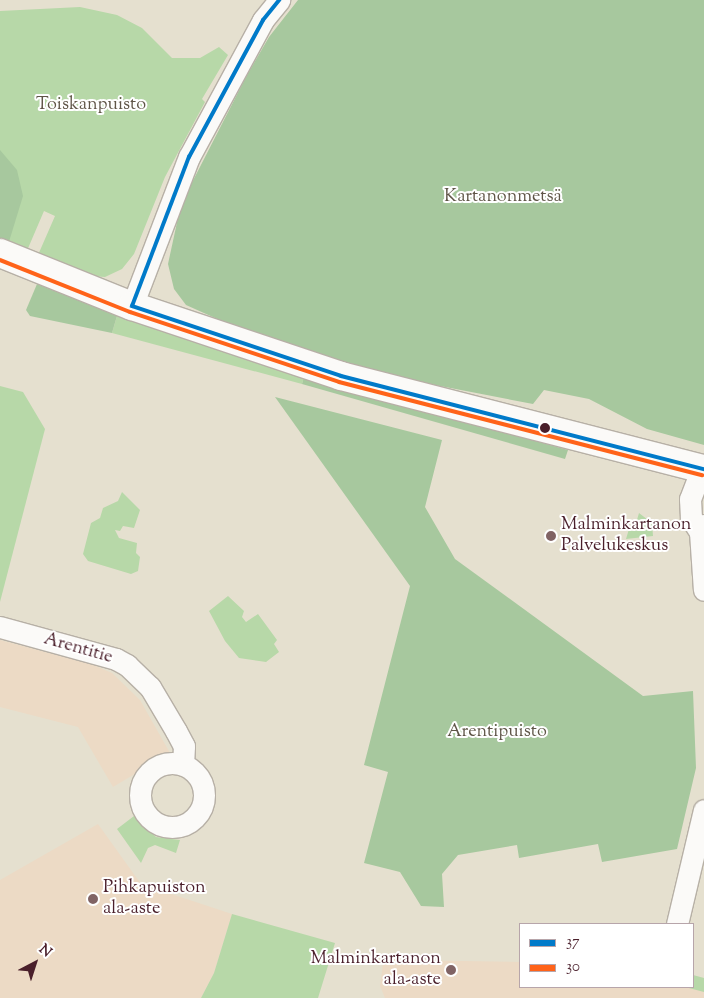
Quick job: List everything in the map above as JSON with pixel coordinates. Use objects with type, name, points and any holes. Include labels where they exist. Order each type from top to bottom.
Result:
[{"type":"main road","points":[[0,253],[132,306],[341,376],[703,472]]},
{"type":"street","points":[[132,306],[189,157],[263,20],[279,0]]},
{"type":"street","points":[[703,472],[690,499],[691,518],[702,529],[704,590]]},
{"type":"street","name":"Arentitie","points":[[0,628],[116,659],[127,665],[150,687],[176,731],[184,746],[183,765]]},
{"type":"street","points":[[676,923],[704,810]]},
{"type":"shaded area","points":[[0,640],[91,664],[112,673],[140,700],[170,753],[113,787],[78,727],[0,707]]},
{"type":"shaded area","name":"Pihkapuiston ala-aste","points":[[98,824],[141,884],[232,914],[214,973],[201,998],[0,998],[0,880]]},
{"type":"shaded area","name":"Malminkartanon ala-aste","points":[[384,956],[398,960],[519,962],[519,988],[694,988],[704,981],[704,998],[385,998],[380,986]]},
{"type":"green space","name":"Kartanonmetsä","points":[[298,0],[704,0],[704,445],[647,429],[589,399],[544,390],[533,404],[435,385],[358,366],[242,330],[186,305],[174,289],[168,264],[181,204],[247,75],[269,37]]},
{"type":"green space","name":"Toiskanpuisto","points":[[80,7],[117,15],[142,28],[172,58],[200,58],[219,47],[228,55],[202,99],[205,102],[165,177],[134,254],[122,269],[105,277],[92,276],[38,255],[55,216],[44,211],[26,253],[8,245],[0,192],[0,11]]},
{"type":"green space","points":[[0,150],[17,170],[23,196],[8,245],[0,242]]},
{"type":"green space","points":[[37,284],[117,316],[112,333],[30,316],[26,310]]},
{"type":"green space","points":[[117,316],[304,377],[302,384],[112,333]]},
{"type":"green space","points":[[304,377],[568,450],[565,459],[302,384]]},
{"type":"green space","points":[[0,386],[23,392],[45,429],[0,602]]},
{"type":"green space","name":"Arentipuisto","points":[[275,397],[442,440],[425,507],[455,559],[643,696],[693,691],[696,768],[677,849],[602,862],[598,844],[519,858],[517,845],[458,855],[442,874],[444,907],[421,906],[400,872],[364,863],[388,772],[364,765],[410,586]]},
{"type":"green space","points":[[122,492],[140,510],[134,528],[123,526],[120,531],[115,530],[119,538],[137,543],[136,553],[140,557],[138,571],[131,574],[88,561],[83,554],[91,523],[100,518],[103,508],[118,501]]},
{"type":"green space","points":[[639,513],[652,523],[653,536],[626,539],[629,529],[634,530]]},
{"type":"green space","points":[[228,596],[244,611],[242,617],[246,622],[258,614],[277,640],[274,644],[279,652],[266,662],[239,658],[225,641],[209,611]]},
{"type":"green space","points":[[134,816],[156,837],[180,840],[176,853],[155,845],[148,848],[141,863],[117,829]]},
{"type":"green space","points":[[232,914],[335,943],[318,998],[201,998],[214,973]]},
{"type":"green space","points":[[694,975],[704,978],[704,992],[689,988],[694,988]]},
{"type":"transit line","name":"37","points":[[132,306],[189,157],[263,20],[279,0]]},
{"type":"transit line","name":"30","points":[[0,260],[130,312],[339,382],[702,475]]},
{"type":"transit line","name":"37","points":[[132,306],[341,376],[704,469]]},
{"type":"place","name":"Malminkartanon Palvelukeskus","points":[[551,536]]},
{"type":"place","name":"Pihkapuiston ala-aste","points":[[93,899]]},
{"type":"place","name":"Malminkartanon ala-aste","points":[[451,970]]}]
